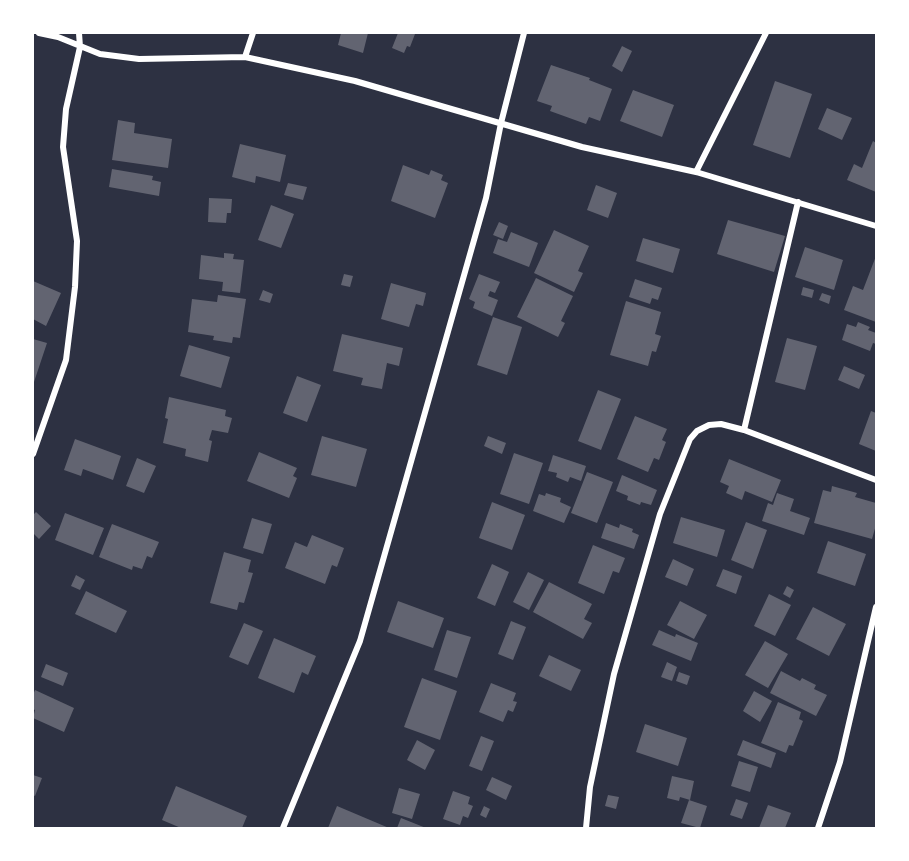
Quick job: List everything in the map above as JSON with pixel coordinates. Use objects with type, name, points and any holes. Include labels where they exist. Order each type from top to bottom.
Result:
[{"type":"street","points":[[39,33],[58,37],[100,54],[139,59],[245,57],[355,81],[582,147],[696,172],[876,226]]},
{"type":"street","points":[[33,454],[66,360],[75,287],[77,242],[63,147],[66,109],[80,47],[79,33]]},
{"type":"street","points":[[245,57],[253,33]]},
{"type":"street","points":[[283,828],[360,641],[486,198],[501,123],[524,33]]},
{"type":"street","points":[[696,172],[766,33]]},
{"type":"street","points":[[744,430],[798,202]]},
{"type":"street","points":[[586,828],[590,787],[614,674],[660,514],[690,439],[697,431],[709,425],[721,424],[744,430],[876,480]]},
{"type":"street","points":[[818,828],[840,762],[876,607]]},
{"type":"building","points":[[341,33],[368,33],[363,53],[338,45]]},
{"type":"building","points":[[398,33],[415,34],[410,47],[407,46],[404,53],[392,48]]},
{"type":"building","points":[[622,46],[632,51],[622,72],[612,66]]},
{"type":"building","points":[[551,65],[590,78],[589,80],[612,89],[600,121],[589,117],[586,124],[550,111],[552,106],[537,101]]},
{"type":"building","points":[[775,81],[812,94],[790,158],[753,145]]},
{"type":"building","points":[[633,90],[674,105],[662,137],[620,121]]},
{"type":"building","points":[[827,108],[852,118],[842,140],[818,129]]},
{"type":"building","points":[[118,120],[135,123],[134,133],[172,139],[168,168],[112,160]]},
{"type":"building","points":[[873,141],[876,143],[876,192],[847,180],[854,164],[862,168]]},
{"type":"building","points":[[240,144],[286,155],[280,182],[256,176],[255,183],[232,177]]},
{"type":"building","points":[[403,165],[429,175],[431,170],[443,175],[441,180],[448,183],[435,218],[391,201]]},
{"type":"building","points":[[112,169],[153,176],[152,180],[161,182],[159,196],[109,187]]},
{"type":"building","points":[[288,183],[307,187],[303,200],[284,195]]},
{"type":"building","points":[[596,185],[617,193],[608,218],[587,210]]},
{"type":"building","points":[[209,198],[232,199],[231,213],[227,213],[226,223],[208,222]]},
{"type":"building","points":[[271,205],[294,214],[281,248],[258,240]]},
{"type":"building","points":[[728,220],[785,236],[774,272],[717,254]]},
{"type":"building","points":[[499,222],[508,226],[503,239],[493,235]]},
{"type":"building","points":[[554,230],[589,246],[578,271],[583,273],[574,292],[534,273]]},
{"type":"building","points":[[511,232],[538,243],[529,267],[493,253],[498,239],[507,242]]},
{"type":"building","points":[[643,238],[680,249],[673,273],[636,261]]},
{"type":"building","points":[[805,247],[843,260],[834,290],[795,277]]},
{"type":"building","points":[[224,253],[234,254],[233,259],[244,260],[240,293],[222,291],[223,282],[199,279],[201,255],[224,258]]},
{"type":"building","points":[[876,256],[876,322],[844,310],[853,286],[863,290]]},
{"type":"building","points":[[344,274],[353,276],[350,287],[341,285]]},
{"type":"building","points":[[479,274],[500,282],[495,293],[490,291],[488,296],[498,300],[492,316],[473,308],[475,302],[469,299]]},
{"type":"building","points":[[536,278],[573,296],[561,321],[565,323],[558,337],[517,317]]},
{"type":"building","points":[[635,279],[662,288],[658,300],[652,298],[650,304],[629,297]]},
{"type":"building","points":[[33,281],[61,293],[46,326],[33,319]]},
{"type":"building","points":[[391,283],[426,293],[423,306],[416,304],[409,327],[381,319]]},
{"type":"building","points":[[803,287],[814,290],[812,298],[801,295]]},
{"type":"building","points":[[263,290],[273,294],[270,303],[259,300]]},
{"type":"building","points":[[822,293],[831,296],[829,304],[819,300]]},
{"type":"building","points":[[218,295],[246,299],[240,338],[233,337],[232,343],[213,340],[214,336],[188,332],[192,299],[217,302]]},
{"type":"building","points":[[626,301],[661,312],[655,334],[661,336],[656,352],[652,351],[648,366],[610,355]]},
{"type":"building","points":[[493,317],[522,327],[507,375],[477,365]]},
{"type":"building","points":[[858,322],[870,327],[868,330],[876,333],[876,344],[873,343],[870,351],[842,340],[847,324],[856,327]]},
{"type":"building","points":[[342,334],[403,348],[399,366],[387,363],[382,389],[361,385],[363,378],[333,371]]},
{"type":"building","points":[[787,338],[817,346],[805,390],[775,382]]},
{"type":"building","points":[[33,339],[47,343],[33,385]]},
{"type":"building","points":[[189,345],[230,357],[221,388],[180,376]]},
{"type":"building","points":[[844,366],[865,375],[859,389],[838,380]]},
{"type":"building","points":[[297,376],[321,385],[307,422],[283,413]]},
{"type":"building","points":[[598,390],[621,399],[601,450],[578,441]]},
{"type":"building","points":[[169,397],[226,410],[225,416],[232,418],[228,433],[212,430],[208,462],[185,456],[186,449],[163,443],[168,419],[165,418]]},
{"type":"building","points":[[871,411],[876,413],[876,451],[859,444]]},
{"type":"building","points":[[635,416],[667,429],[662,440],[666,442],[659,460],[654,458],[648,472],[617,459]]},
{"type":"building","points":[[322,436],[367,449],[356,487],[311,475]]},
{"type":"building","points":[[488,436],[506,443],[502,454],[484,446]]},
{"type":"building","points":[[75,439],[121,456],[113,480],[83,469],[81,476],[64,470]]},
{"type":"building","points":[[259,452],[297,468],[293,476],[297,478],[289,498],[247,481]]},
{"type":"building","points":[[514,453],[543,463],[529,504],[500,494]]},
{"type":"building","points":[[553,455],[586,466],[581,481],[570,477],[568,482],[556,477],[557,473],[548,471]]},
{"type":"building","points":[[137,458],[156,466],[144,493],[126,486]]},
{"type":"building","points":[[729,459],[781,480],[772,502],[745,491],[742,500],[726,493],[729,486],[720,482]]},
{"type":"building","points":[[587,472],[613,482],[597,523],[571,513]]},
{"type":"building","points":[[622,475],[657,490],[651,505],[641,502],[640,505],[627,500],[628,496],[616,491]]},
{"type":"building","points":[[832,486],[857,493],[855,497],[876,503],[876,525],[872,539],[814,523],[823,490],[831,492]]},
{"type":"building","points":[[546,493],[561,498],[560,502],[571,507],[564,523],[533,511],[539,494],[545,496]]},
{"type":"building","points":[[777,493],[794,499],[790,511],[810,518],[804,535],[762,521],[768,503],[773,505]]},
{"type":"building","points":[[492,502],[525,515],[512,550],[479,538]]},
{"type":"building","points":[[36,512],[51,526],[39,539],[33,533],[33,515]]},
{"type":"building","points":[[65,513],[104,528],[93,555],[55,540]]},
{"type":"building","points":[[681,517],[725,530],[717,557],[673,543]]},
{"type":"building","points":[[252,518],[272,524],[263,554],[243,548]]},
{"type":"building","points":[[746,522],[767,530],[753,569],[731,560]]},
{"type":"building","points":[[606,523],[619,528],[620,524],[633,529],[632,532],[639,535],[634,549],[601,538]]},
{"type":"building","points":[[112,524],[159,542],[152,558],[147,556],[142,569],[133,566],[132,570],[99,557]]},
{"type":"building","points":[[312,535],[344,548],[337,567],[332,565],[325,584],[285,568],[295,542],[307,547]]},
{"type":"building","points":[[828,541],[866,554],[855,586],[817,573]]},
{"type":"building","points":[[593,545],[625,558],[619,573],[613,571],[604,594],[578,583]]},
{"type":"building","points":[[224,552],[251,560],[248,572],[253,573],[244,603],[239,602],[237,610],[210,603]]},
{"type":"building","points":[[673,559],[694,569],[687,586],[665,577]]},
{"type":"building","points":[[492,564],[509,572],[495,606],[477,598]]},
{"type":"building","points":[[723,569],[742,576],[736,594],[716,586]]},
{"type":"building","points":[[528,572],[544,580],[529,610],[513,602]]},
{"type":"building","points":[[76,575],[85,580],[80,590],[71,586]]},
{"type":"building","points":[[549,582],[592,604],[584,619],[592,623],[583,639],[533,612]]},
{"type":"building","points":[[787,586],[794,590],[790,598],[783,594]]},
{"type":"building","points":[[86,591],[127,611],[116,633],[75,614]]},
{"type":"building","points":[[769,594],[791,605],[775,636],[754,626]]},
{"type":"building","points":[[398,601],[444,618],[433,648],[387,632]]},
{"type":"building","points":[[680,601],[707,615],[694,639],[667,625]]},
{"type":"building","points":[[813,607],[846,624],[829,656],[796,639]]},
{"type":"building","points":[[511,621],[526,627],[513,660],[498,654]]},
{"type":"building","points":[[244,623],[263,631],[248,665],[229,657]]},
{"type":"building","points":[[447,630],[471,637],[457,678],[434,670]]},
{"type":"building","points":[[659,630],[698,643],[691,661],[652,645]]},
{"type":"building","points":[[274,638],[316,656],[308,675],[302,672],[294,693],[258,678]]},
{"type":"building","points":[[765,641],[788,654],[768,688],[745,675]]},
{"type":"building","points":[[549,655],[581,670],[571,691],[539,676]]},
{"type":"building","points":[[667,662],[677,667],[672,681],[661,677]]},
{"type":"building","points":[[46,664],[68,673],[63,686],[41,677]]},
{"type":"building","points":[[781,671],[800,681],[802,678],[816,685],[814,689],[827,695],[816,716],[770,693]]},
{"type":"building","points":[[679,672],[690,676],[687,685],[676,681]]},
{"type":"building","points":[[422,678],[457,691],[440,740],[404,727]]},
{"type":"building","points":[[491,683],[516,693],[513,701],[517,702],[513,712],[508,710],[503,722],[479,712]]},
{"type":"building","points":[[35,690],[74,708],[64,732],[33,718]]},
{"type":"building","points":[[754,691],[772,701],[760,722],[743,711]]},
{"type":"building","points":[[778,702],[801,712],[799,719],[803,721],[793,746],[789,745],[786,753],[761,743]]},
{"type":"building","points":[[645,724],[687,738],[678,766],[636,752]]},
{"type":"building","points":[[481,736],[494,741],[482,771],[469,766]]},
{"type":"building","points":[[417,740],[435,750],[425,770],[407,760]]},
{"type":"building","points":[[743,740],[776,753],[771,768],[737,755]]},
{"type":"building","points":[[739,761],[758,767],[750,792],[731,786]]},
{"type":"building","points":[[33,775],[42,778],[35,796],[33,795]]},
{"type":"building","points":[[672,776],[694,781],[690,800],[680,797],[679,801],[667,798]]},
{"type":"building","points":[[492,777],[512,786],[506,800],[486,790]]},
{"type":"building","points":[[176,786],[247,816],[242,828],[181,828],[162,820]]},
{"type":"building","points":[[399,788],[420,794],[412,819],[392,813]]},
{"type":"building","points":[[453,791],[470,797],[468,804],[473,806],[468,818],[463,816],[460,825],[443,819]]},
{"type":"building","points":[[608,795],[619,797],[616,809],[605,806]]},
{"type":"building","points":[[736,799],[748,803],[742,819],[730,815]]},
{"type":"building","points":[[689,800],[707,806],[700,828],[681,823]]},
{"type":"building","points":[[768,805],[791,813],[785,828],[759,828]]},
{"type":"building","points":[[337,806],[389,828],[328,828]]},
{"type":"building","points":[[484,806],[490,809],[486,818],[480,815]]},
{"type":"building","points":[[401,818],[426,828],[397,828]]}]
